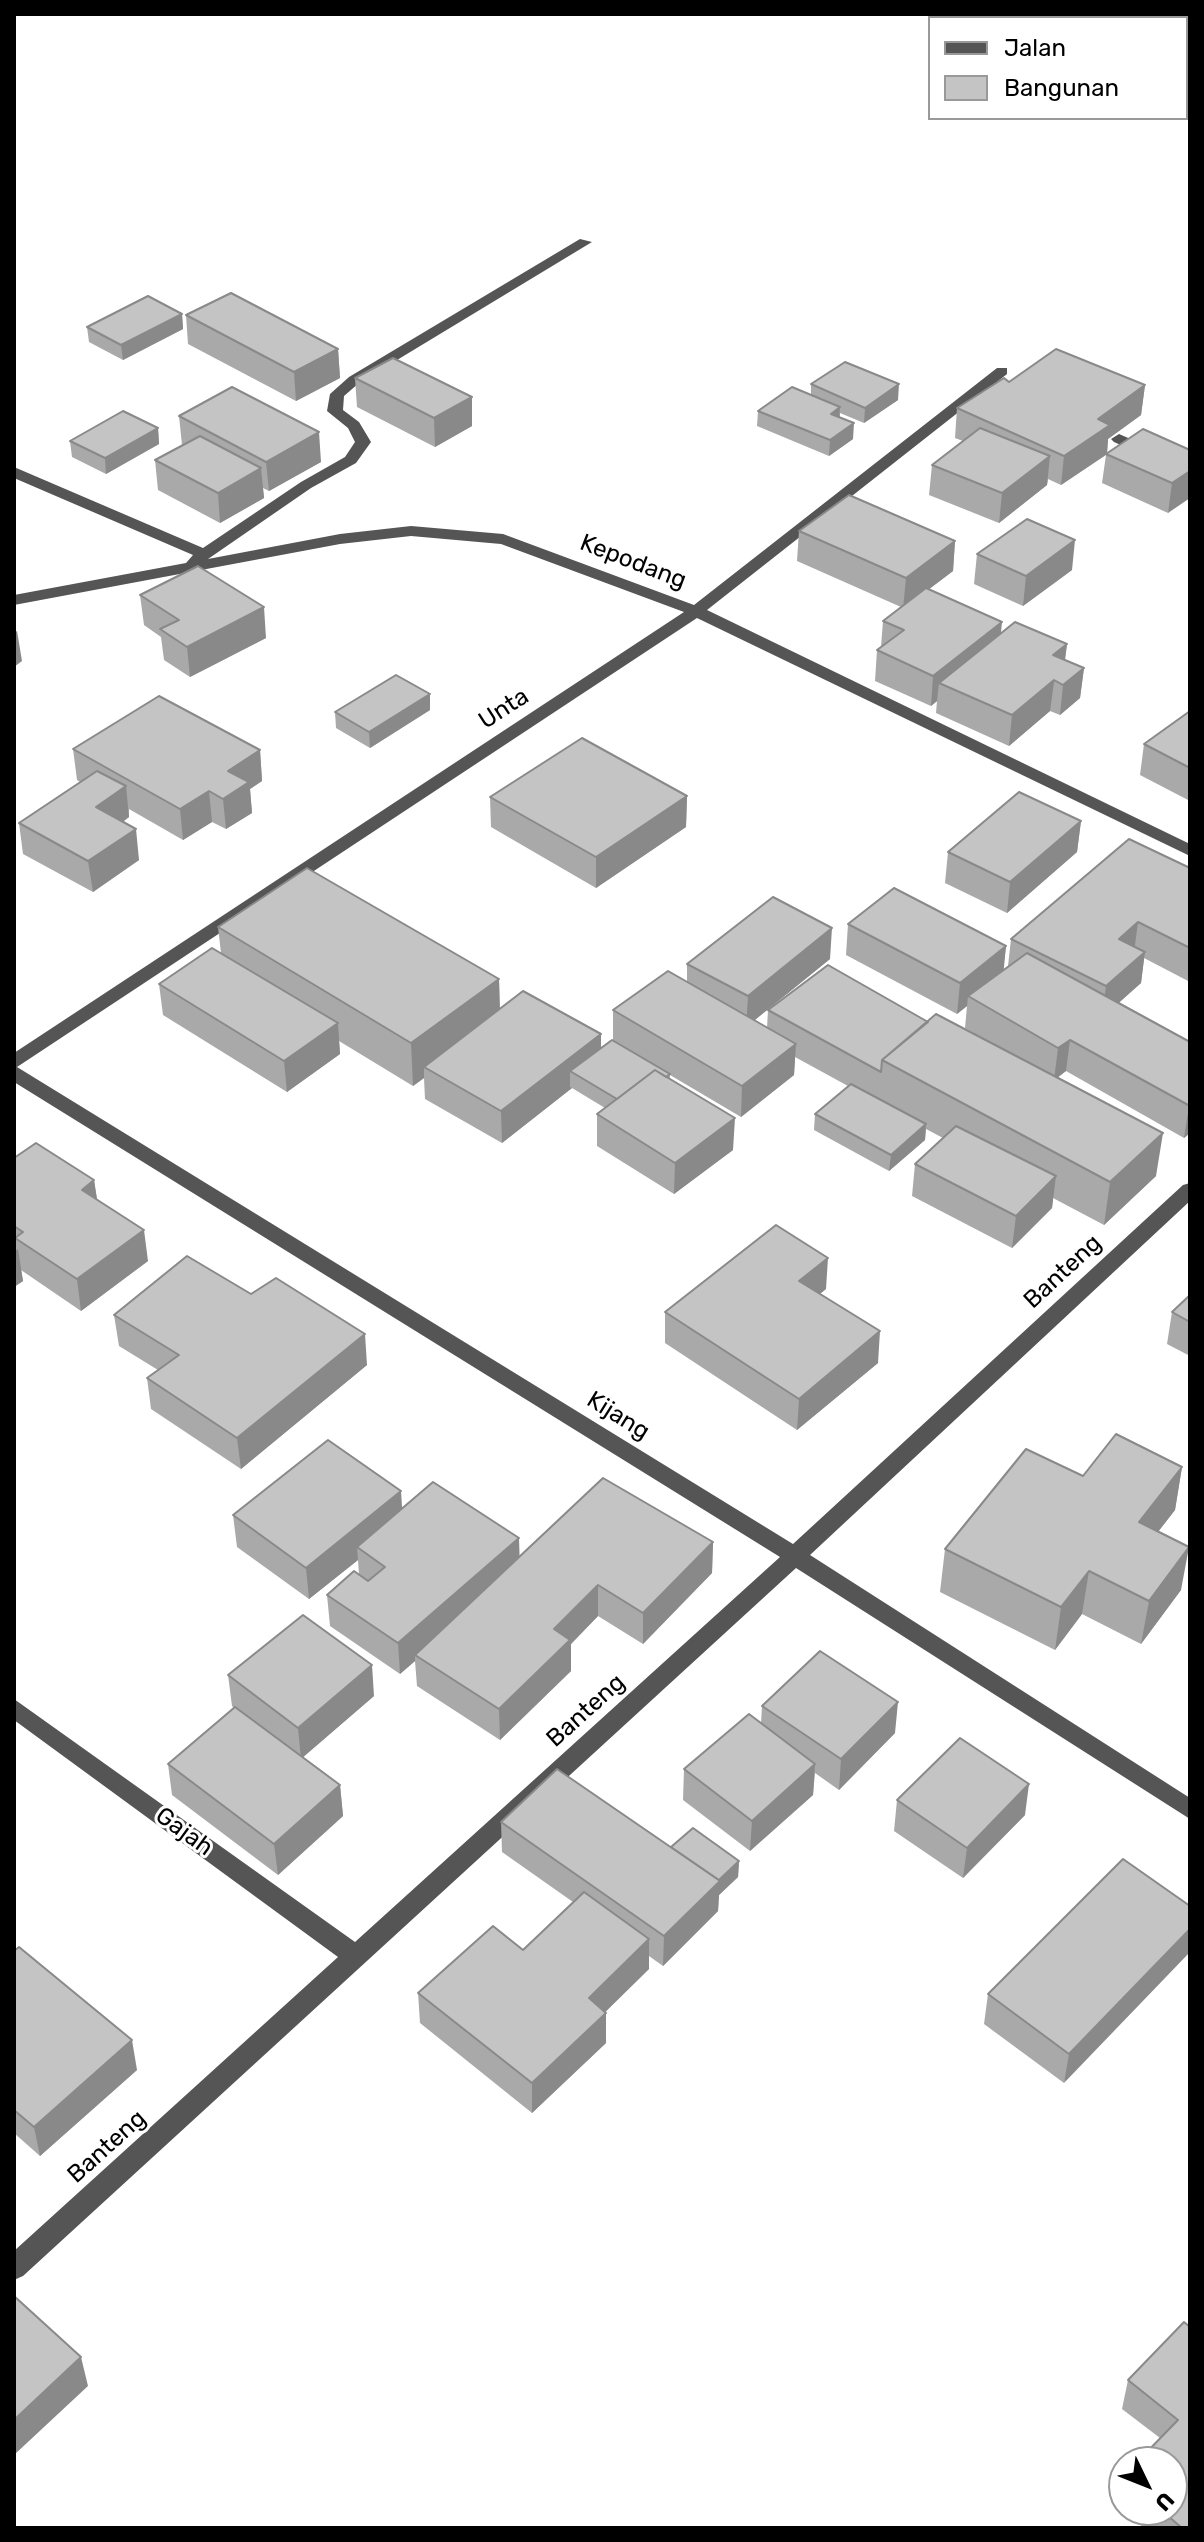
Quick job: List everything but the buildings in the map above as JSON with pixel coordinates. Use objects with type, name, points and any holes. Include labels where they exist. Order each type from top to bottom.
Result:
[{"type":"street","points":[[185,567],[306,485],[351,460],[363,442],[354,425],[335,411],[337,394],[354,380],[585,242]]},
{"type":"street","name":"Unta","points":[[14,1062],[696,611],[1002,371]]},
{"type":"street","points":[[1119,439],[1190,471]]},
{"type":"street","points":[[14,472],[204,554]]},
{"type":"street","name":"Kepodang","points":[[14,600],[340,539],[411,531],[453,532],[503,539],[696,611],[1190,851]]},
{"type":"street","name":"Kijang","points":[[14,1073],[795,1556],[1190,1810]]},
{"type":"street","name":"Banteng","points":[[14,2268],[795,1556],[1190,1190]]},
{"type":"street","name":"Gajah","points":[[14,1708],[355,1956]]}]
